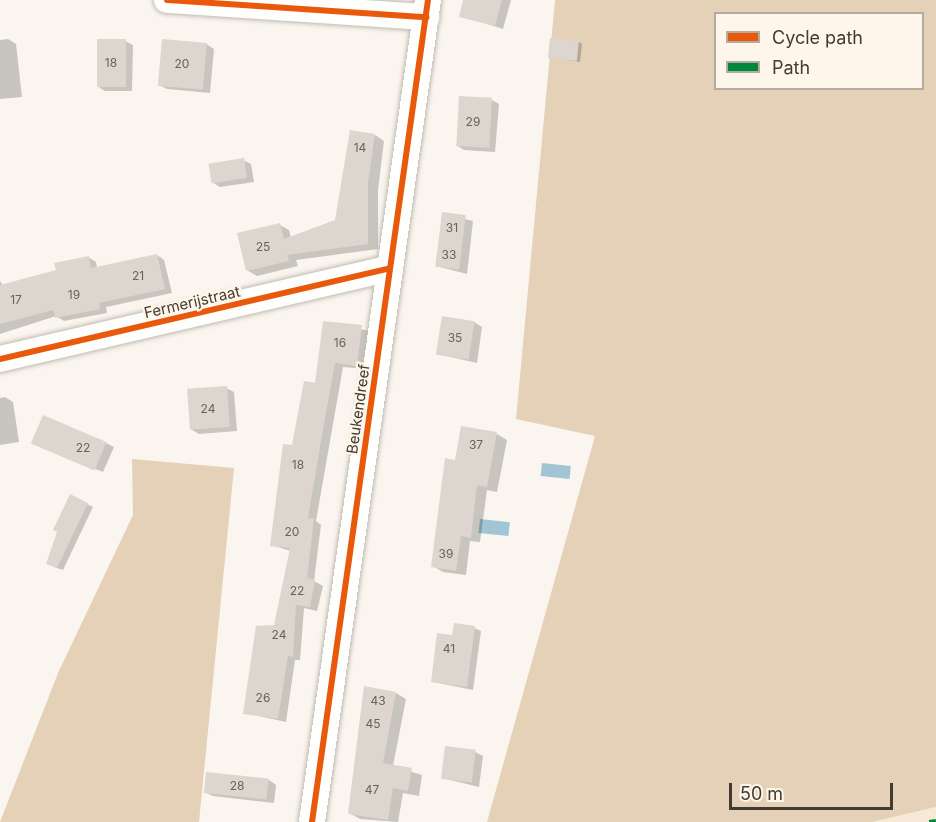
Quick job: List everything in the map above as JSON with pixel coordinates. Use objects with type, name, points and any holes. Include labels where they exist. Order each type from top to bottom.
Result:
[{"type":"street","points":[[167,0],[427,8]]},
{"type":"street","name":"Beukendreef","points":[[312,822],[427,8]]},
{"type":"street","name":"Fermerijstraat","points":[[0,359],[390,268]]},
{"type":"shaded area","points":[[555,0],[936,0],[936,807],[872,822],[487,822],[595,436],[516,419]]},
{"type":"shaded area","points":[[132,459],[234,468],[199,822],[0,822],[58,673],[133,515]]},
{"type":"shaded area","points":[[936,807],[936,822],[872,822]]},
{"type":"water","points":[[542,463],[571,466],[569,479],[541,476]]},
{"type":"water","points":[[480,519],[510,522],[508,536],[479,533]]},
{"type":"building","points":[[463,0],[502,0],[495,26],[459,17]]},
{"type":"building","points":[[550,38],[579,41],[577,61],[548,58]]},
{"type":"building","points":[[97,39],[126,39],[126,87],[97,87]]},
{"type":"building","points":[[162,39],[207,43],[203,90],[158,86]]},
{"type":"building","points":[[459,96],[492,98],[489,148],[456,146]]},
{"type":"building","points":[[350,130],[375,134],[368,183],[368,244],[287,255],[289,261],[246,271],[237,233],[280,223],[284,239],[335,220]]},
{"type":"building","points":[[244,158],[247,178],[212,183],[208,164]]},
{"type":"building","points":[[442,212],[466,215],[459,270],[435,267]]},
{"type":"building","points":[[157,254],[165,289],[99,303],[100,309],[55,318],[53,310],[0,324],[0,285],[56,270],[54,263],[89,256],[91,268]]},
{"type":"building","points":[[442,316],[475,321],[468,360],[436,355]]},
{"type":"building","points":[[323,321],[362,325],[357,366],[335,363],[308,518],[314,519],[307,578],[315,580],[310,607],[296,605],[293,657],[288,656],[278,719],[243,714],[256,626],[274,625],[290,548],[270,546],[283,444],[292,445],[304,381],[315,383]]},
{"type":"building","points":[[227,386],[230,427],[190,430],[187,389]]},
{"type":"building","points":[[43,415],[107,442],[94,470],[31,444]]},
{"type":"building","points":[[461,426],[497,432],[487,487],[477,485],[471,538],[461,536],[456,571],[431,567],[445,458],[455,460]]},
{"type":"building","points":[[70,494],[88,503],[57,568],[46,564],[57,532],[53,530]]},
{"type":"building","points":[[454,623],[475,626],[467,687],[431,682],[437,633],[452,635]]},
{"type":"building","points":[[364,686],[396,692],[383,763],[412,768],[408,791],[393,788],[388,820],[348,814]]},
{"type":"building","points":[[445,746],[476,750],[472,783],[441,779]]},
{"type":"building","points":[[206,772],[269,779],[266,799],[204,793]]},
{"type":"marked path","points":[[929,822],[936,821]]},
{"type":"cycle path","points":[[167,0],[426,17]]},
{"type":"cycle path","points":[[312,822],[428,0]]},
{"type":"cycle path","points":[[0,359],[390,268]]}]
